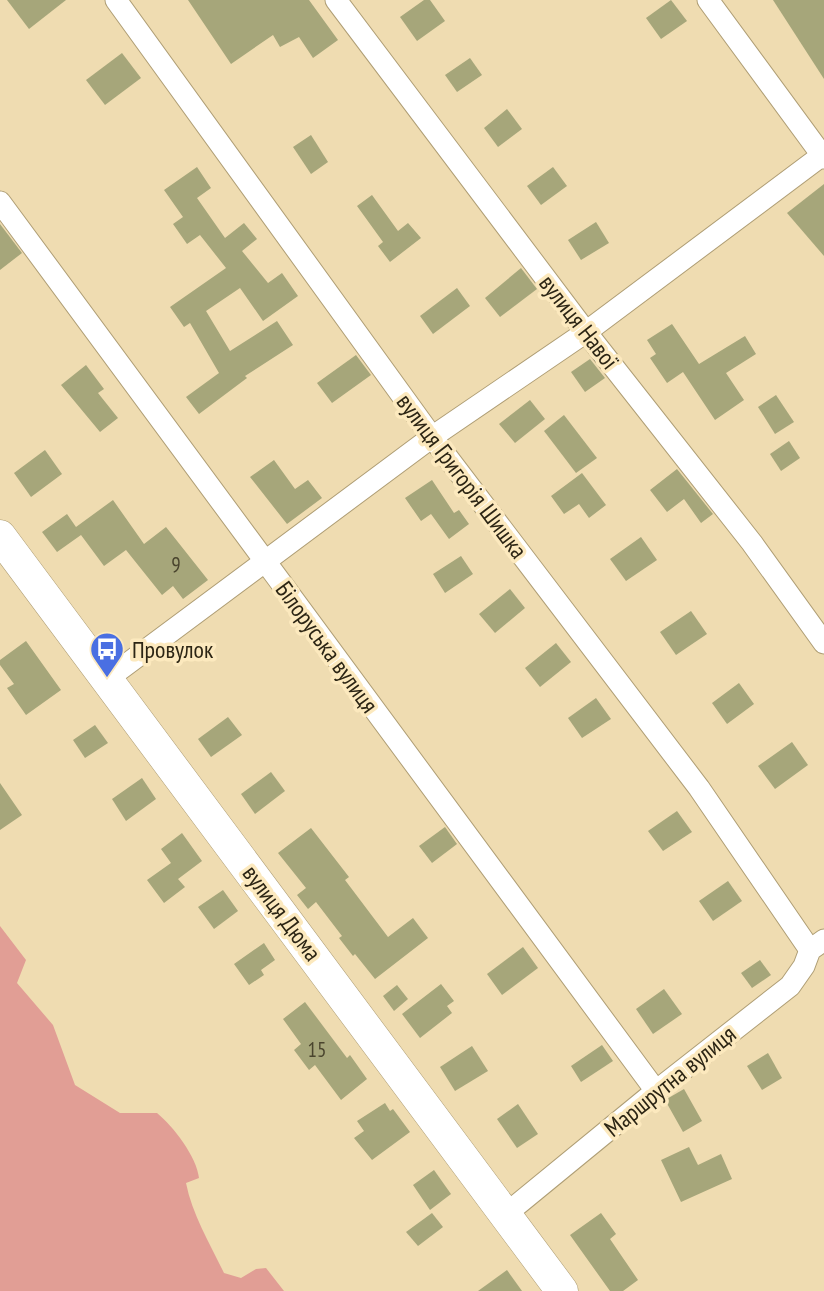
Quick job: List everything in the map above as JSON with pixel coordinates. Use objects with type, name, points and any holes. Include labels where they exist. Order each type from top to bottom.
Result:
[{"type":"street","name":"вулиця Григорія Шишка","points":[[117,0],[432,437],[817,945]]},
{"type":"street","name":"вулиця Навої","points":[[336,0],[586,332],[752,543],[824,643]]},
{"type":"street","points":[[107,679],[432,437],[586,332],[823,156],[708,0]]},
{"type":"street","name":"Білоруська вулиця","points":[[0,202],[656,1091]]},
{"type":"street","name":"вулиця Дюма","points":[[0,536],[562,1291]]},
{"type":"street","name":"Маршрутна вулиця","points":[[506,1214],[790,986],[817,945]]},
{"type":"shaded area","points":[[0,926],[26,960],[17,983],[53,1025],[75,1085],[120,1113],[157,1113],[177,1134],[194,1161],[199,1178],[186,1183],[189,1195],[224,1273],[241,1278],[256,1269],[266,1268],[284,1291],[0,1291]]},
{"type":"building","points":[[7,0],[66,0],[29,29]]},
{"type":"building","points":[[188,0],[309,0],[338,40],[313,58],[299,37],[280,47],[273,35],[231,64]]},
{"type":"building","points":[[424,0],[430,0],[445,21],[417,41],[400,17]]},
{"type":"building","points":[[671,0],[687,21],[661,39],[646,18]]},
{"type":"building","points":[[773,0],[824,0],[824,79]]},
{"type":"building","points":[[122,53],[141,78],[105,105],[86,80]]},
{"type":"building","points":[[470,58],[482,75],[457,92],[445,75]]},
{"type":"building","points":[[507,109],[522,129],[498,147],[484,128]]},
{"type":"building","points":[[311,135],[328,162],[311,174],[293,147]]},
{"type":"building","points":[[197,167],[211,188],[197,198],[225,238],[244,223],[257,239],[242,251],[268,283],[282,273],[298,296],[263,321],[240,288],[206,311],[230,351],[277,321],[293,345],[245,376],[247,378],[199,414],[186,397],[219,373],[190,323],[184,327],[170,307],[226,268],[200,235],[187,244],[173,224],[183,217],[164,190]]},
{"type":"building","points":[[553,167],[567,186],[541,205],[527,186]]},
{"type":"building","points":[[824,184],[824,256],[787,213]]},
{"type":"building","points":[[372,195],[398,231],[408,223],[421,238],[390,262],[378,246],[383,242],[357,206]]},
{"type":"building","points":[[596,222],[609,243],[581,260],[568,240]]},
{"type":"building","points":[[0,224],[22,253],[0,270]]},
{"type":"building","points":[[521,268],[537,289],[500,317],[485,298]]},
{"type":"building","points":[[457,288],[470,306],[433,334],[420,316]]},
{"type":"building","points":[[672,324],[699,364],[745,336],[756,354],[726,373],[744,400],[715,420],[683,372],[667,383],[650,358],[656,354],[647,340]]},
{"type":"building","points":[[356,355],[371,375],[332,403],[317,383]]},
{"type":"building","points":[[590,359],[605,378],[585,392],[571,372]]},
{"type":"building","points":[[86,365],[104,389],[98,393],[118,418],[100,432],[61,385]]},
{"type":"building","points":[[776,395],[794,422],[775,434],[758,407]]},
{"type":"building","points":[[530,400],[545,419],[515,443],[499,424]]},
{"type":"building","points":[[564,415],[597,458],[576,473],[544,431]]},
{"type":"building","points":[[789,441],[800,458],[781,471],[770,454]]},
{"type":"building","points":[[45,450],[62,474],[31,497],[14,473]]},
{"type":"building","points":[[274,460],[295,489],[308,480],[322,498],[287,524],[250,477]]},
{"type":"building","points":[[677,469],[713,514],[701,523],[684,499],[667,512],[650,490]]},
{"type":"building","points":[[582,473],[606,505],[589,518],[579,504],[564,514],[551,496]]},
{"type":"building","points":[[432,480],[454,513],[459,510],[469,524],[449,539],[431,514],[421,521],[405,498]]},
{"type":"building","points":[[113,500],[144,544],[166,527],[208,580],[183,599],[173,586],[162,595],[126,550],[104,566],[81,535],[57,552],[42,532],[67,514],[76,527]]},
{"type":"building","points":[[641,537],[657,560],[626,581],[610,559]]},
{"type":"building","points":[[461,556],[473,574],[445,593],[433,574]]},
{"type":"building","points":[[510,589],[525,608],[495,633],[479,614]]},
{"type":"building","points":[[691,611],[707,634],[676,655],[660,632]]},
{"type":"building","points":[[26,641],[61,690],[26,715],[7,688],[14,684],[0,665],[0,660]]},
{"type":"building","points":[[556,643],[571,662],[540,687],[525,668]]},
{"type":"building","points":[[739,683],[754,704],[727,724],[712,703]]},
{"type":"building","points":[[596,698],[611,719],[582,738],[568,718]]},
{"type":"building","points":[[228,717],[242,735],[211,757],[198,739]]},
{"type":"building","points":[[95,725],[108,743],[85,758],[73,740]]},
{"type":"building","points":[[792,742],[808,765],[775,789],[758,766]]},
{"type":"building","points":[[271,772],[285,791],[255,814],[241,794]]},
{"type":"building","points":[[142,778],[156,799],[126,821],[112,799]]},
{"type":"building","points":[[0,783],[22,815],[0,830]]},
{"type":"building","points":[[677,811],[692,832],[663,851],[648,831]]},
{"type":"building","points":[[445,827],[457,844],[432,863],[419,846]]},
{"type":"building","points":[[311,828],[349,877],[345,880],[388,937],[413,918],[428,938],[375,979],[339,938],[342,936],[316,902],[308,909],[297,895],[306,888],[278,853]]},
{"type":"building","points":[[182,833],[202,861],[178,879],[185,887],[164,903],[147,880],[171,863],[161,849]]},
{"type":"building","points":[[728,881],[742,901],[713,921],[699,901]]},
{"type":"building","points":[[223,890],[238,911],[214,929],[198,907]]},
{"type":"building","points":[[264,943],[275,960],[261,970],[264,975],[249,985],[234,964]]},
{"type":"building","points":[[523,947],[538,968],[502,995],[487,974]]},
{"type":"building","points":[[760,960],[771,975],[752,988],[741,973]]},
{"type":"building","points":[[441,984],[454,1001],[447,1006],[452,1013],[420,1038],[402,1014]]},
{"type":"building","points":[[397,985],[408,999],[394,1011],[383,996]]},
{"type":"building","points":[[664,989],[682,1014],[653,1034],[636,1009]]},
{"type":"building","points":[[305,1002],[347,1058],[350,1055],[367,1079],[341,1100],[315,1065],[309,1070],[294,1050],[301,1044],[283,1019]]},
{"type":"building","points":[[602,1045],[613,1061],[581,1082],[571,1066]]},
{"type":"building","points":[[472,1046],[488,1071],[455,1091],[440,1067]]},
{"type":"building","points":[[768,1053],[782,1078],[762,1090],[747,1066]]},
{"type":"building","points":[[684,1089],[702,1121],[683,1132],[665,1100]]},
{"type":"building","points":[[385,1103],[390,1111],[393,1109],[410,1132],[372,1160],[354,1138],[364,1131],[357,1121]]},
{"type":"building","points":[[518,1104],[538,1134],[517,1148],[497,1119]]},
{"type":"building","points":[[689,1147],[698,1165],[721,1154],[732,1179],[681,1202],[661,1160]]},
{"type":"building","points":[[434,1170],[451,1194],[430,1210],[413,1185]]},
{"type":"building","points":[[432,1213],[443,1227],[418,1246],[406,1232]]},
{"type":"building","points":[[601,1213],[616,1234],[610,1239],[638,1280],[623,1291],[610,1291],[570,1235]]},
{"type":"building","points":[[507,1270],[522,1291],[478,1291]]},
{"type":"place","name":"Провулок","points":[[107,679]]}]
